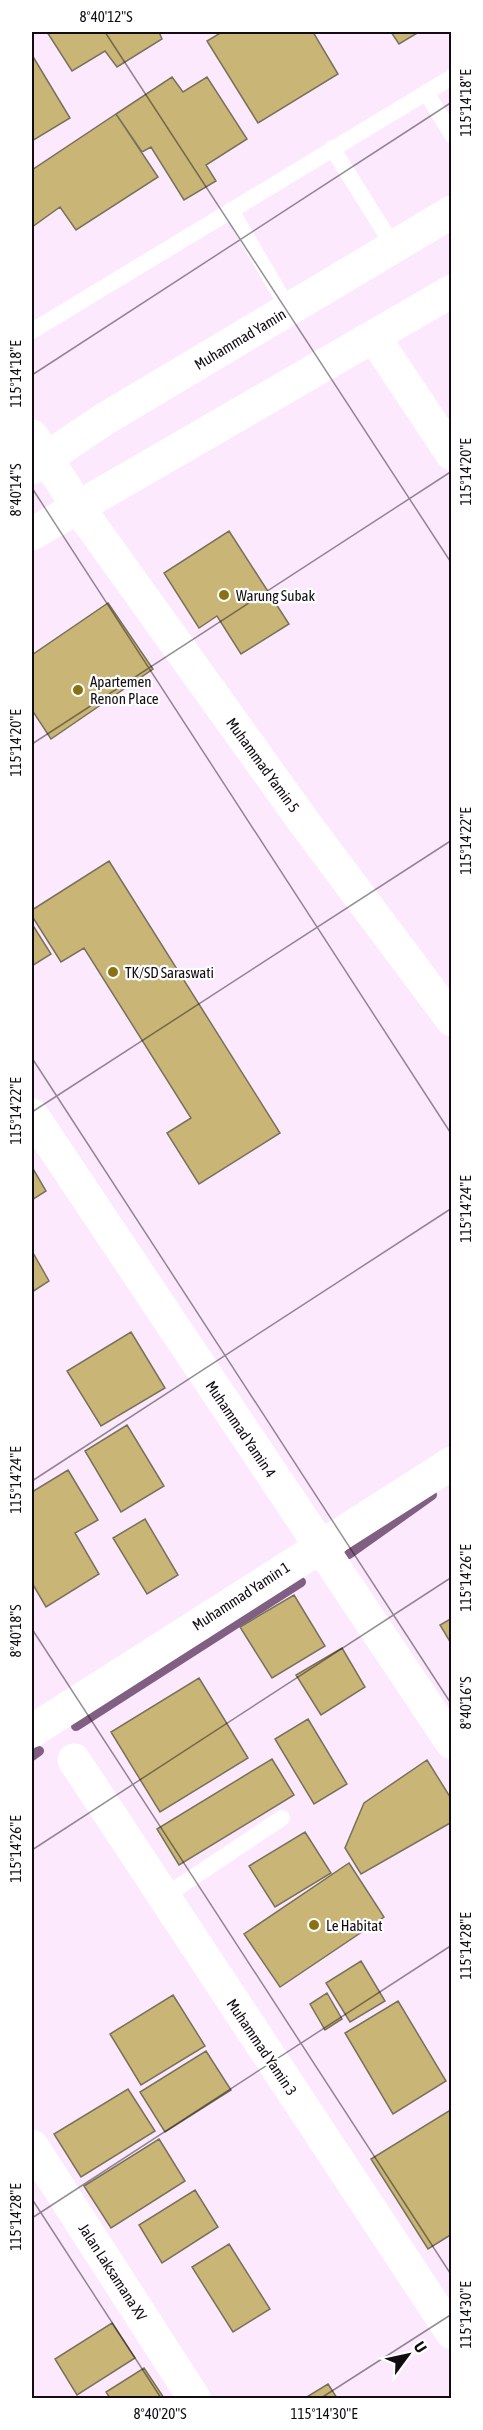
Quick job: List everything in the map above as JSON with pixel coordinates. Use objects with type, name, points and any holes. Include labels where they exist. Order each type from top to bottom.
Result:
[{"type":"street","name":"Muhammad Yamin","points":[[36,455],[104,420],[452,213]]},
{"type":"street","points":[[32,534],[452,291]]},
{"type":"street","points":[[374,338],[452,454]]},
{"type":"street","name":"Muhammad Yamin 5","points":[[36,455],[78,507],[304,822],[452,1020]]},
{"type":"street","name":"Muhammad Yamin 4","points":[[32,1114],[452,1743]]},
{"type":"street","name":"Muhammad Yamin 1","points":[[36,1716],[319,1547],[452,1463]]},
{"type":"street","name":"Muhammad Yamin 3","points":[[74,1760],[162,1898],[452,2333]]},
{"type":"street","name":"Jalan Laksamana XV","points":[[32,2146],[194,2398]]},
{"type":"lane","points":[[32,331],[452,77]]},
{"type":"lane","points":[[426,92],[452,135]]},
{"type":"lane","points":[[332,148],[394,247]]},
{"type":"lane","points":[[231,210],[289,310]]},
{"type":"lane","points":[[162,1898],[282,1818]]},
{"type":"building","points":[[47,32],[159,32],[162,39],[117,67],[105,51],[72,71]]},
{"type":"building","points":[[222,32],[313,32],[338,74],[258,123],[207,41]]},
{"type":"building","points":[[391,32],[419,32],[399,44]]},
{"type":"building","points":[[32,55],[70,118],[32,141]]},
{"type":"building","points":[[172,77],[183,92],[207,77],[247,139],[206,165],[216,181],[184,200],[151,147],[142,152],[116,114]]},
{"type":"building","points":[[116,114],[158,177],[76,230],[60,207],[32,227],[32,170]]},
{"type":"building","name":"Warung Subak","points":[[229,531],[289,624],[241,654],[217,616],[199,628],[164,573]]},
{"type":"building","name":"Apartemen Renon Place","points":[[108,603],[153,669],[51,739],[32,710],[32,655]]},
{"type":"building","points":[[109,861],[280,1133],[199,1184],[167,1133],[191,1118],[84,948],[61,962],[32,916],[32,910]]},
{"type":"building","points":[[32,924],[51,954],[32,966]]},
{"type":"building","points":[[32,1167],[46,1191],[32,1200]]},
{"type":"building","points":[[32,1251],[49,1281],[32,1292]]},
{"type":"building","points":[[131,1332],[165,1388],[101,1426],[67,1371]]},
{"type":"building","points":[[127,1425],[164,1486],[121,1512],[85,1451]]},
{"type":"building","points":[[68,1470],[98,1520],[75,1533],[99,1574],[46,1607],[32,1583],[32,1492]]},
{"type":"building","points":[[145,1519],[178,1575],[147,1594],[113,1538]]},
{"type":"building","points":[[294,1595],[325,1646],[272,1678],[240,1627]]},
{"type":"building","points":[[452,1618],[452,1645],[440,1625]]},
{"type":"building","points":[[342,1648],[365,1687],[321,1715],[296,1675]]},
{"type":"building","points":[[199,1678],[248,1758],[160,1812],[111,1732]]},
{"type":"building","points":[[308,1719],[347,1784],[314,1804],[275,1739]]},
{"type":"building","points":[[272,1759],[294,1795],[179,1865],[157,1829]]},
{"type":"building","points":[[427,1760],[452,1800],[452,1822],[361,1874],[345,1848],[364,1803]]},
{"type":"building","points":[[305,1832],[331,1873],[275,1907],[249,1866]]},
{"type":"building","name":"Le Habitat","points":[[349,1863],[384,1917],[280,1987],[244,1934]]},
{"type":"building","points":[[361,1961],[385,2001],[350,2022],[326,1983]]},
{"type":"building","points":[[327,1993],[342,2019],[325,2030],[310,2004]]},
{"type":"building","points":[[173,1995],[205,2046],[141,2085],[110,2034]]},
{"type":"building","points":[[398,2001],[446,2081],[393,2114],[345,2033]]},
{"type":"building","points":[[206,2051],[231,2090],[165,2132],[140,2092]]},
{"type":"building","points":[[128,2089],[155,2131],[81,2177],[54,2134]]},
{"type":"building","points":[[452,2109],[452,2234],[428,2249],[371,2159]]},
{"type":"building","points":[[159,2139],[185,2181],[111,2228],[84,2186]]},
{"type":"building","points":[[195,2190],[218,2227],[162,2263],[139,2225]]},
{"type":"building","points":[[229,2244],[270,2309],[233,2332],[192,2267]]},
{"type":"building","points":[[112,2323],[135,2358],[77,2395],[55,2359]]},
{"type":"building","points":[[144,2368],[164,2398],[110,2398],[106,2392]]},
{"type":"building","points":[[328,2384],[337,2398],[305,2398]]},
{"type":"waterway","points":[[349,1554],[432,1495]]},
{"type":"waterway","points":[[76,1726],[301,1582]]},
{"type":"waterway","points":[[32,1756],[39,1751]]},
{"type":"place","name":"Warung Subak","points":[[224,595]]},
{"type":"place","name":"Apartemen Renon Place","points":[[78,690]]},
{"type":"place","name":"TK/SD Saraswati","points":[[113,972]]},
{"type":"place","name":"Le Habitat","points":[[314,1925]]}]
